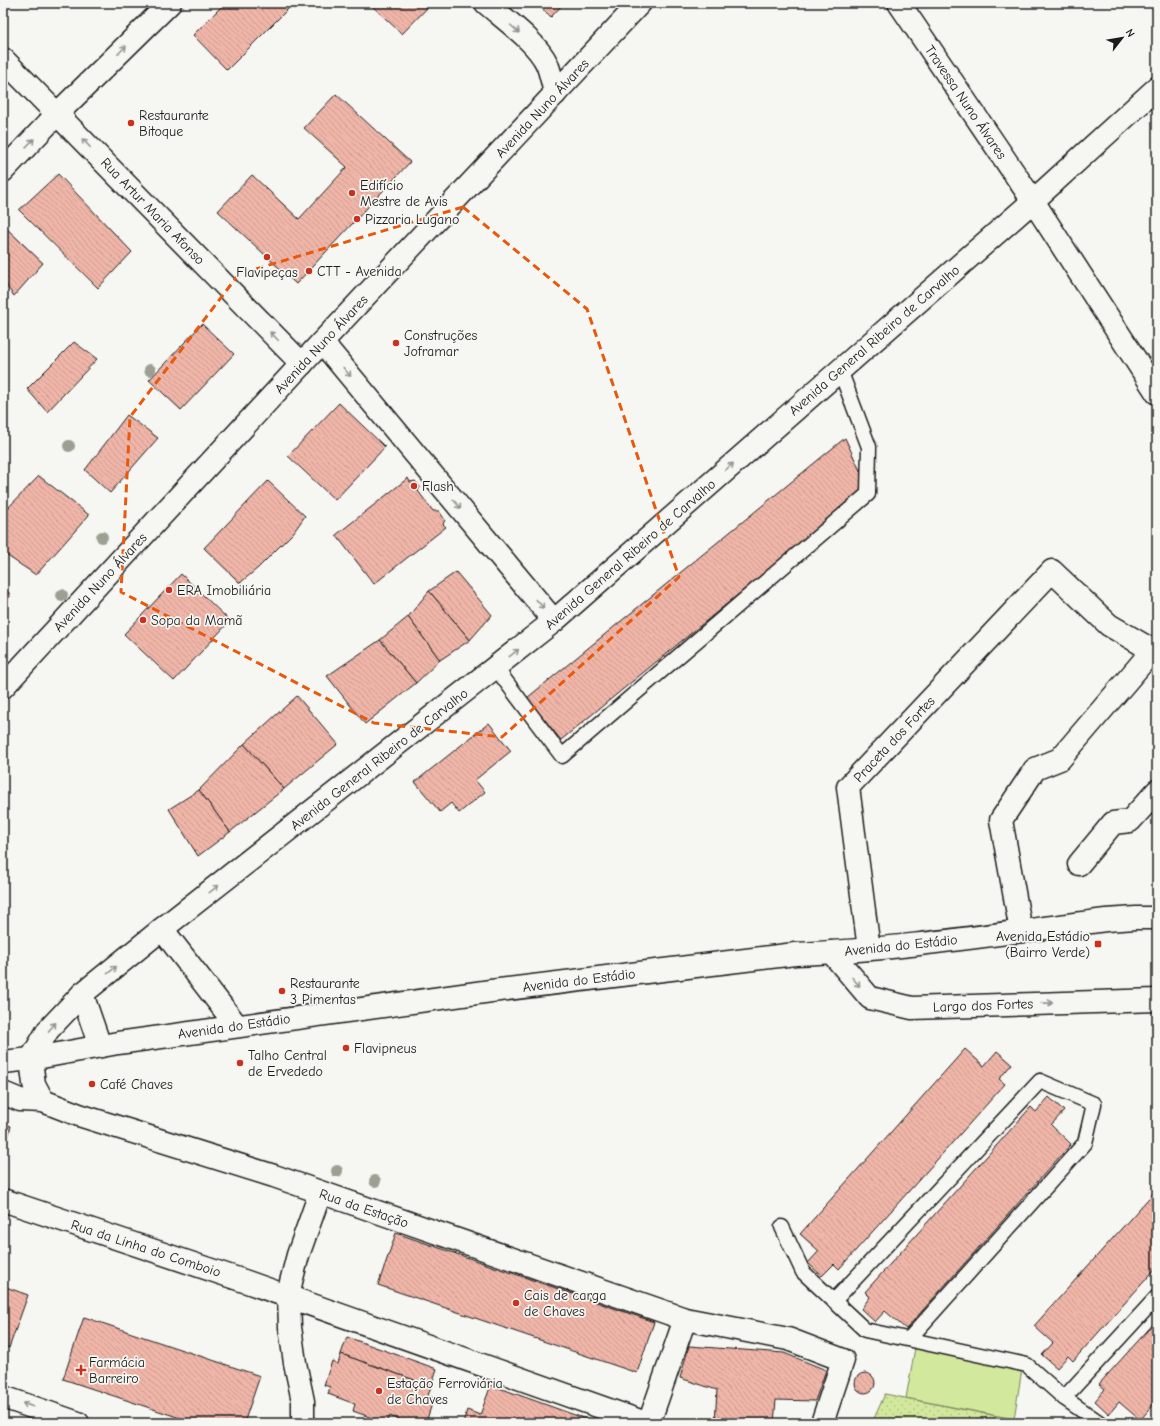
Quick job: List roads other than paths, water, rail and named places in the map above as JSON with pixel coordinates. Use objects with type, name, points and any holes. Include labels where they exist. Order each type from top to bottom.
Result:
[{"type":"street","points":[[3,171],[170,3]]},
{"type":"street","points":[[486,3],[533,45],[542,55],[549,70],[555,94]]},
{"type":"street","name":"Avenida Nuno Álvares","points":[[3,687],[322,342],[640,3]]},
{"type":"street","name":"Travessa Nuno Álvares","points":[[899,3],[1033,201],[1157,393]]},
{"type":"street","name":"Rua Artur Maria Afonso","points":[[3,59],[302,364]]},
{"type":"street","name":"Avenida General Ribeiro de Carvalho","points":[[31,1059],[48,1030],[82,994],[162,929],[554,621],[1033,201],[1157,88]]},
{"type":"street","points":[[322,342],[554,621]]},
{"type":"street","name":"Praceta dos Fortes","points":[[869,949],[848,787],[1052,571],[1109,626],[1155,651]]},
{"type":"street","points":[[1021,931],[1001,820],[1035,769],[1060,759],[1155,651]]},
{"type":"street","points":[[1079,864],[1113,823],[1130,821],[1157,791]]},
{"type":"street","name":"Avenida do Estádio","points":[[3,1062],[31,1059],[100,1046],[237,1026],[491,991],[795,954],[914,945],[1106,920],[1157,918]]},
{"type":"street","points":[[162,929],[237,1026]]},
{"type":"street","name":"Largo dos Fortes","points":[[831,952],[870,998],[912,1008],[1157,1000]]},
{"type":"street","points":[[82,994],[100,1046]]},
{"type":"street","points":[[31,1059],[34,1084],[43,1101]]},
{"type":"street","name":"Rua da Estação","points":[[3,1093],[20,1100],[43,1101],[79,1115],[274,1176],[685,1319],[788,1339],[842,1360],[822,1423]]},
{"type":"street","points":[[302,1423],[303,1401],[291,1333],[289,1296],[298,1255],[320,1192]]},
{"type":"street","name":"Rua da Linha do Comboio","points":[[5,1201],[289,1296],[646,1423]]},
{"type":"street","points":[[649,1423],[685,1319]]},
{"type":"street","points":[[3,1397],[78,1423]]},
{"type":"street","points":[[303,1401],[318,1423]]},
{"type":"lane","points":[[495,667],[562,756],[868,494],[869,447],[840,370]]},
{"type":"lane","points":[[834,1301],[1040,1081],[1094,1104],[1085,1143],[909,1339]]},
{"type":"lane","points":[[782,1227],[803,1272],[865,1330],[1027,1365],[1064,1398],[1100,1423]]},
{"type":"lane","points":[[1064,1398],[1157,1297]]},
{"type":"place","name":"Restaurante Bitoque","points":[[131,123]]},
{"type":"place","name":"Edifício Mestre de Avis","points":[[352,193]]},
{"type":"place","name":"Pizzaria Lugano","points":[[357,219]]},
{"type":"place","name":"Flavipeças","points":[[267,257]]},
{"type":"place","name":"CTT - Avenida","points":[[309,271]]},
{"type":"place","name":"Construções Joframar","points":[[396,343]]},
{"type":"place","name":"Flash","points":[[414,486]]},
{"type":"place","name":"ERA Imobiliária","points":[[169,590]]},
{"type":"place","name":"Sopa da Mamã","points":[[143,620]]},
{"type":"place","name":"Avenida Estádio (Bairro Verde)","points":[[1098,944]]},
{"type":"place","name":"Restaurante 3 Pimentas","points":[[282,991]]},
{"type":"place","name":"Flavipneus","points":[[346,1048]]},
{"type":"place","name":"Talho Central de Ervededo","points":[[240,1063]]},
{"type":"place","name":"Café Chaves","points":[[92,1084]]},
{"type":"place","name":"Cais de carga de Chaves","points":[[516,1303]]},
{"type":"place","name":"Farmácia Barreiro","points":[[81,1370]]},
{"type":"place","name":"Estação Ferroviária de Chaves","points":[[379,1391]]}]
